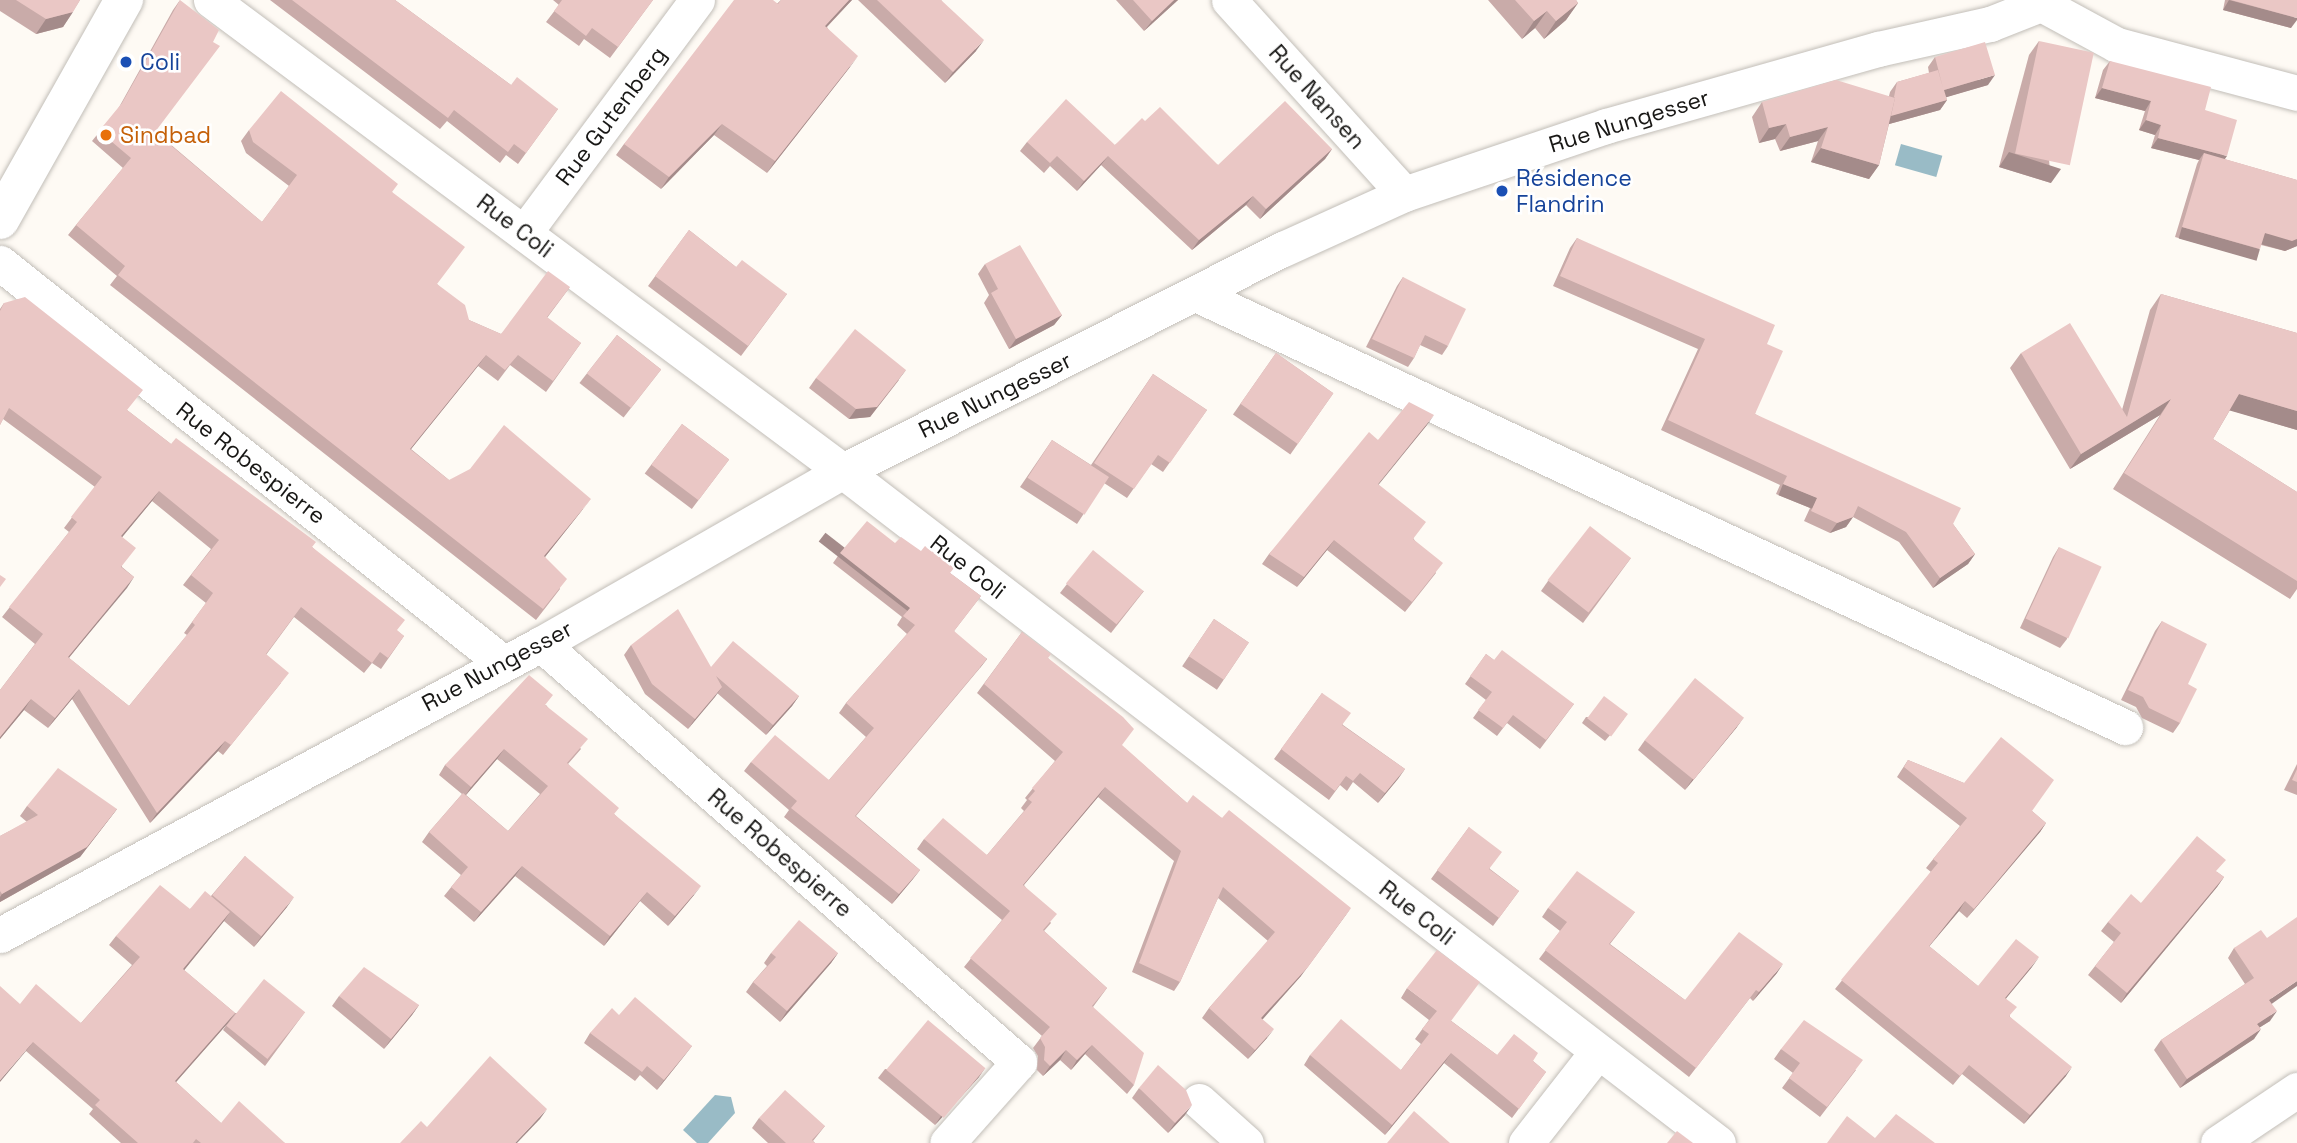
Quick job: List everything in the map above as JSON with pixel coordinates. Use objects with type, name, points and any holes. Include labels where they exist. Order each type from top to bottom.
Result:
[{"type":"main road","points":[[0,220],[124,0]]},
{"type":"street","name":"Rue Coli","points":[[211,0],[844,471],[1718,1143]]},
{"type":"street","name":"Rue Gutenberg","points":[[524,233],[697,0]]},
{"type":"street","name":"Rue Nansen","points":[[1229,0],[1404,194]]},
{"type":"street","name":"Rue Nungesser","points":[[0,935],[502,662],[541,644],[844,471],[1404,194],[1606,125],[1878,49],[1990,24],[2041,1]]},
{"type":"street","points":[[2041,1],[2117,45],[2297,93]]},
{"type":"street","name":"Rue Robespierre","points":[[0,263],[502,662]]},
{"type":"street","points":[[1198,295],[2125,727]]},
{"type":"street","name":"Rue Robespierre","points":[[541,644],[1019,1062],[960,1138]]},
{"type":"street","points":[[1526,1143],[1597,1052]]},
{"type":"street","points":[[2218,1143],[2297,1090]]},
{"type":"street","points":[[1199,1101],[1246,1143]]},
{"type":"water","points":[[1901,144],[1942,156],[1936,177],[1895,165]]},
{"type":"water","points":[[715,1095],[731,1097],[735,1113],[708,1143],[697,1143],[683,1130]]},
{"type":"building","points":[[16,0],[80,0],[73,12],[46,19]]},
{"type":"building","points":[[180,0],[219,30],[213,42],[220,46],[155,132],[262,222],[297,175],[253,142],[249,130],[281,91],[398,184],[392,192],[465,247],[437,284],[465,305],[469,320],[501,334],[548,271],[570,287],[547,317],[581,343],[553,381],[518,355],[505,370],[486,355],[410,449],[449,480],[470,469],[504,425],[591,499],[544,556],[567,579],[543,609],[118,275],[125,266],[76,225],[131,158],[99,131],[122,103]]},
{"type":"building","points":[[292,0],[395,0],[511,85],[517,77],[558,109],[526,153],[514,144],[508,152],[454,110],[448,118]]},
{"type":"building","points":[[562,0],[653,0],[618,47],[592,28],[586,36],[554,11]]},
{"type":"building","points":[[734,0],[773,0],[778,4],[781,0],[849,0],[825,26],[858,56],[775,161],[722,124],[669,177],[624,144]]},
{"type":"building","points":[[877,0],[941,0],[984,40],[953,72]]},
{"type":"building","points":[[1133,0],[1174,0],[1152,21]]},
{"type":"building","points":[[1515,0],[1576,0],[1578,3],[1556,21],[1547,11],[1534,21]]},
{"type":"building","points":[[2231,0],[2297,0],[2297,18]]},
{"type":"building","points":[[2039,41],[2094,53],[2070,165],[2015,153]]},
{"type":"building","points":[[1985,42],[1995,75],[1944,90],[1947,100],[1891,116],[1897,82],[1938,70],[1943,88],[1935,57]]},
{"type":"building","points":[[2110,61],[2211,87],[2205,110],[2237,120],[2227,156],[2158,138],[2161,125],[2146,120],[2151,101],[2102,88]]},
{"type":"building","points":[[1836,80],[1895,98],[1879,165],[1821,148],[1828,127],[1790,137],[1786,124],[1769,128],[1762,102]]},
{"type":"building","points":[[1066,99],[1115,145],[1142,118],[1145,121],[1160,107],[1218,165],[1285,101],[1332,149],[1266,209],[1253,196],[1199,240],[1108,156],[1084,181],[1057,156],[1050,163],[1027,142]]},
{"type":"building","points":[[2204,153],[2297,180],[2297,239],[2292,241],[2265,233],[2260,249],[2182,227]]},
{"type":"building","points":[[689,230],[736,267],[742,260],[787,294],[748,346],[655,276]]},
{"type":"building","points":[[1577,238],[1775,325],[1767,344],[1783,351],[1755,414],[1961,508],[1953,524],[1975,554],[1940,578],[1906,532],[1858,506],[1853,517],[1837,523],[1811,511],[1817,498],[1783,484],[1787,476],[1668,420],[1705,339],[1560,276]]},
{"type":"building","points":[[1020,245],[1062,315],[1016,339],[991,293],[998,289],[985,264]]},
{"type":"building","points":[[1403,277],[1466,309],[1448,346],[1425,335],[1414,358],[1372,339]]},
{"type":"building","points":[[2161,294],[2297,333],[2297,411],[2239,394],[2213,439],[2297,492],[2297,581],[2124,473],[2171,399],[2081,454],[2021,353],[2070,323],[2127,417]]},
{"type":"building","points":[[25,297],[143,390],[127,410],[171,444],[176,438],[316,542],[312,547],[405,620],[397,630],[404,636],[388,658],[380,652],[372,663],[301,607],[266,654],[289,673],[231,745],[225,741],[157,813],[79,689],[55,718],[31,699],[0,737],[0,690],[43,634],[9,607],[77,522],[71,517],[102,477],[9,408],[0,425],[0,311],[4,303]],"holes":[[[159,491],[219,540],[191,575],[213,593],[192,622],[195,625],[129,706],[68,657],[134,577],[121,567],[136,548],[121,536]]]},
{"type":"building","points":[[855,329],[906,370],[877,407],[856,409],[816,378]]},
{"type":"building","points":[[617,335],[661,369],[631,408],[587,374]]},
{"type":"building","points":[[1276,353],[1333,393],[1298,444],[1240,404]]},
{"type":"building","points":[[1153,374],[1207,410],[1170,463],[1158,455],[1134,489],[1094,463]]},
{"type":"building","points":[[1409,402],[1434,415],[1378,484],[1426,522],[1413,539],[1443,563],[1412,602],[1334,540],[1304,577],[1269,554],[1369,432],[1378,440]]},
{"type":"building","points":[[682,424],[729,460],[698,500],[651,465]]},
{"type":"building","points":[[1052,440],[1109,477],[1085,515],[1027,478]]},
{"type":"building","points":[[867,521],[895,543],[901,537],[921,551],[925,546],[954,568],[950,573],[981,596],[954,631],[987,659],[855,816],[920,870],[899,894],[791,808],[797,801],[751,762],[775,735],[829,780],[874,728],[846,703],[915,625],[903,616],[910,608],[840,553]]},
{"type":"building","points":[[1590,526],[1631,558],[1588,612],[1548,580]]},
{"type":"building","points":[[2059,547],[2102,567],[2068,638],[2026,619]]},
{"type":"building","points":[[1093,550],[1144,591],[1116,624],[1066,583]]},
{"type":"building","points":[[0,575],[6,579],[0,587]]},
{"type":"building","points":[[678,609],[711,667],[733,641],[799,696],[773,725],[716,676],[722,687],[695,719],[652,684],[631,645]]},
{"type":"building","points":[[1214,619],[1249,642],[1224,680],[1189,656]]},
{"type":"building","points":[[2162,621],[2207,644],[2188,684],[2197,689],[2180,723],[2149,708],[2143,697],[2128,690]]},
{"type":"building","points":[[1022,632],[1051,654],[1048,658],[1123,717],[1134,729],[1122,745],[1187,803],[1193,795],[1222,818],[1229,810],[1351,908],[1308,967],[1261,1018],[1274,1029],[1255,1050],[1209,1008],[1275,932],[1223,887],[1180,982],[1139,963],[1181,851],[1105,787],[1023,885],[1057,914],[1043,930],[1107,988],[1092,1006],[1144,1053],[1134,1085],[1092,1045],[1077,1060],[1066,1050],[1050,1066],[1044,1060],[1045,1047],[1040,1038],[1050,1027],[970,958],[1010,911],[924,839],[943,818],[987,855],[1032,802],[1028,799],[1035,791],[1032,788],[1063,752],[984,684]]},
{"type":"building","points":[[1502,650],[1574,704],[1546,740],[1513,715],[1503,728],[1478,710],[1492,692],[1470,676],[1486,654],[1494,660]]},
{"type":"building","points":[[529,675],[553,695],[545,705],[588,739],[567,763],[619,808],[614,814],[701,886],[675,916],[647,892],[610,936],[522,866],[481,912],[451,887],[468,867],[429,832],[463,793],[508,831],[548,786],[504,749],[471,787],[445,765]]},
{"type":"building","points":[[1695,678],[1744,718],[1694,780],[1645,740]]},
{"type":"building","points":[[1322,693],[1351,713],[1342,725],[1405,769],[1385,793],[1360,773],[1353,781],[1346,776],[1335,791],[1281,749]]},
{"type":"building","points":[[1604,696],[1628,714],[1611,736],[1587,718]]},
{"type":"building","points":[[2001,737],[2054,780],[2032,811],[2046,823],[1974,909],[1965,901],[1929,946],[1978,986],[2016,939],[2039,957],[2005,998],[2017,1007],[2009,1016],[2072,1067],[2030,1115],[1969,1065],[1960,1076],[1841,980],[1938,863],[1933,859],[1967,818],[1904,767],[1908,760],[1964,783]]},
{"type":"building","points":[[58,768],[117,809],[87,847],[2,894],[0,836],[38,815],[27,806]]},
{"type":"building","points":[[2297,769],[2297,782],[2292,780]]},
{"type":"building","points":[[1469,827],[1502,852],[1489,869],[1519,891],[1499,918],[1437,870]]},
{"type":"building","points":[[2197,836],[2226,860],[2216,871],[2224,877],[2127,993],[2095,966],[2121,933],[2108,922],[2131,894],[2141,903]]},
{"type":"building","points":[[245,856],[294,897],[261,936],[212,895]]},
{"type":"building","points":[[1577,871],[1635,912],[1609,944],[1685,1000],[1739,932],[1783,964],[1759,992],[1756,990],[1696,1068],[1545,950],[1567,922],[1548,908]]},
{"type":"building","points":[[160,885],[190,909],[205,891],[230,912],[183,969],[235,1013],[175,1081],[221,1123],[239,1101],[285,1143],[201,1143],[196,1139],[193,1143],[138,1143],[95,1105],[100,1100],[33,1042],[0,1080],[0,986],[20,1004],[36,984],[81,1023],[140,957],[116,936]]},
{"type":"building","points":[[2297,917],[2297,981],[2269,1000],[2277,1011],[2257,1024],[2261,1029],[2187,1079],[2161,1040],[2254,978],[2234,948],[2261,930],[2267,938]]},
{"type":"building","points":[[799,920],[838,953],[787,1011],[753,982],[776,957],[771,953]]},
{"type":"building","points":[[1437,950],[1480,982],[1451,1021],[1497,1055],[1514,1034],[1538,1053],[1533,1061],[1546,1072],[1519,1109],[1451,1053],[1392,1125],[1310,1055],[1341,1019],[1401,1070],[1429,1034],[1422,1029],[1437,1011],[1407,988]]},
{"type":"building","points":[[364,967],[419,1005],[391,1039],[339,996]]},
{"type":"building","points":[[264,979],[305,1012],[267,1059],[226,1026]]},
{"type":"building","points":[[635,997],[692,1046],[664,1080],[647,1066],[642,1072],[590,1033],[612,1008],[619,1015]]},
{"type":"building","points":[[928,1020],[985,1068],[944,1118],[886,1070]]},
{"type":"building","points":[[1804,1020],[1863,1060],[1827,1107],[1789,1078],[1800,1063],[1781,1049]]},
{"type":"building","points":[[490,1056],[547,1109],[515,1143],[400,1143],[421,1121],[427,1127]]},
{"type":"building","points":[[1158,1065],[1186,1090],[1192,1105],[1175,1123],[1139,1088]]},
{"type":"building","points":[[785,1090],[825,1126],[812,1140],[815,1143],[786,1143],[759,1118]]},
{"type":"building","points":[[1414,1111],[1450,1143],[1387,1143]]},
{"type":"building","points":[[1896,1114],[1935,1143],[1827,1143],[1847,1116],[1875,1138]]},
{"type":"building","points":[[1677,1131],[1693,1143],[1667,1143]]},
{"type":"place","name":"Coli","points":[[126,62]]},
{"type":"place","name":"Sindbad","points":[[106,135]]},
{"type":"place","name":"Résidence Flandrin","points":[[1502,191]]}]
